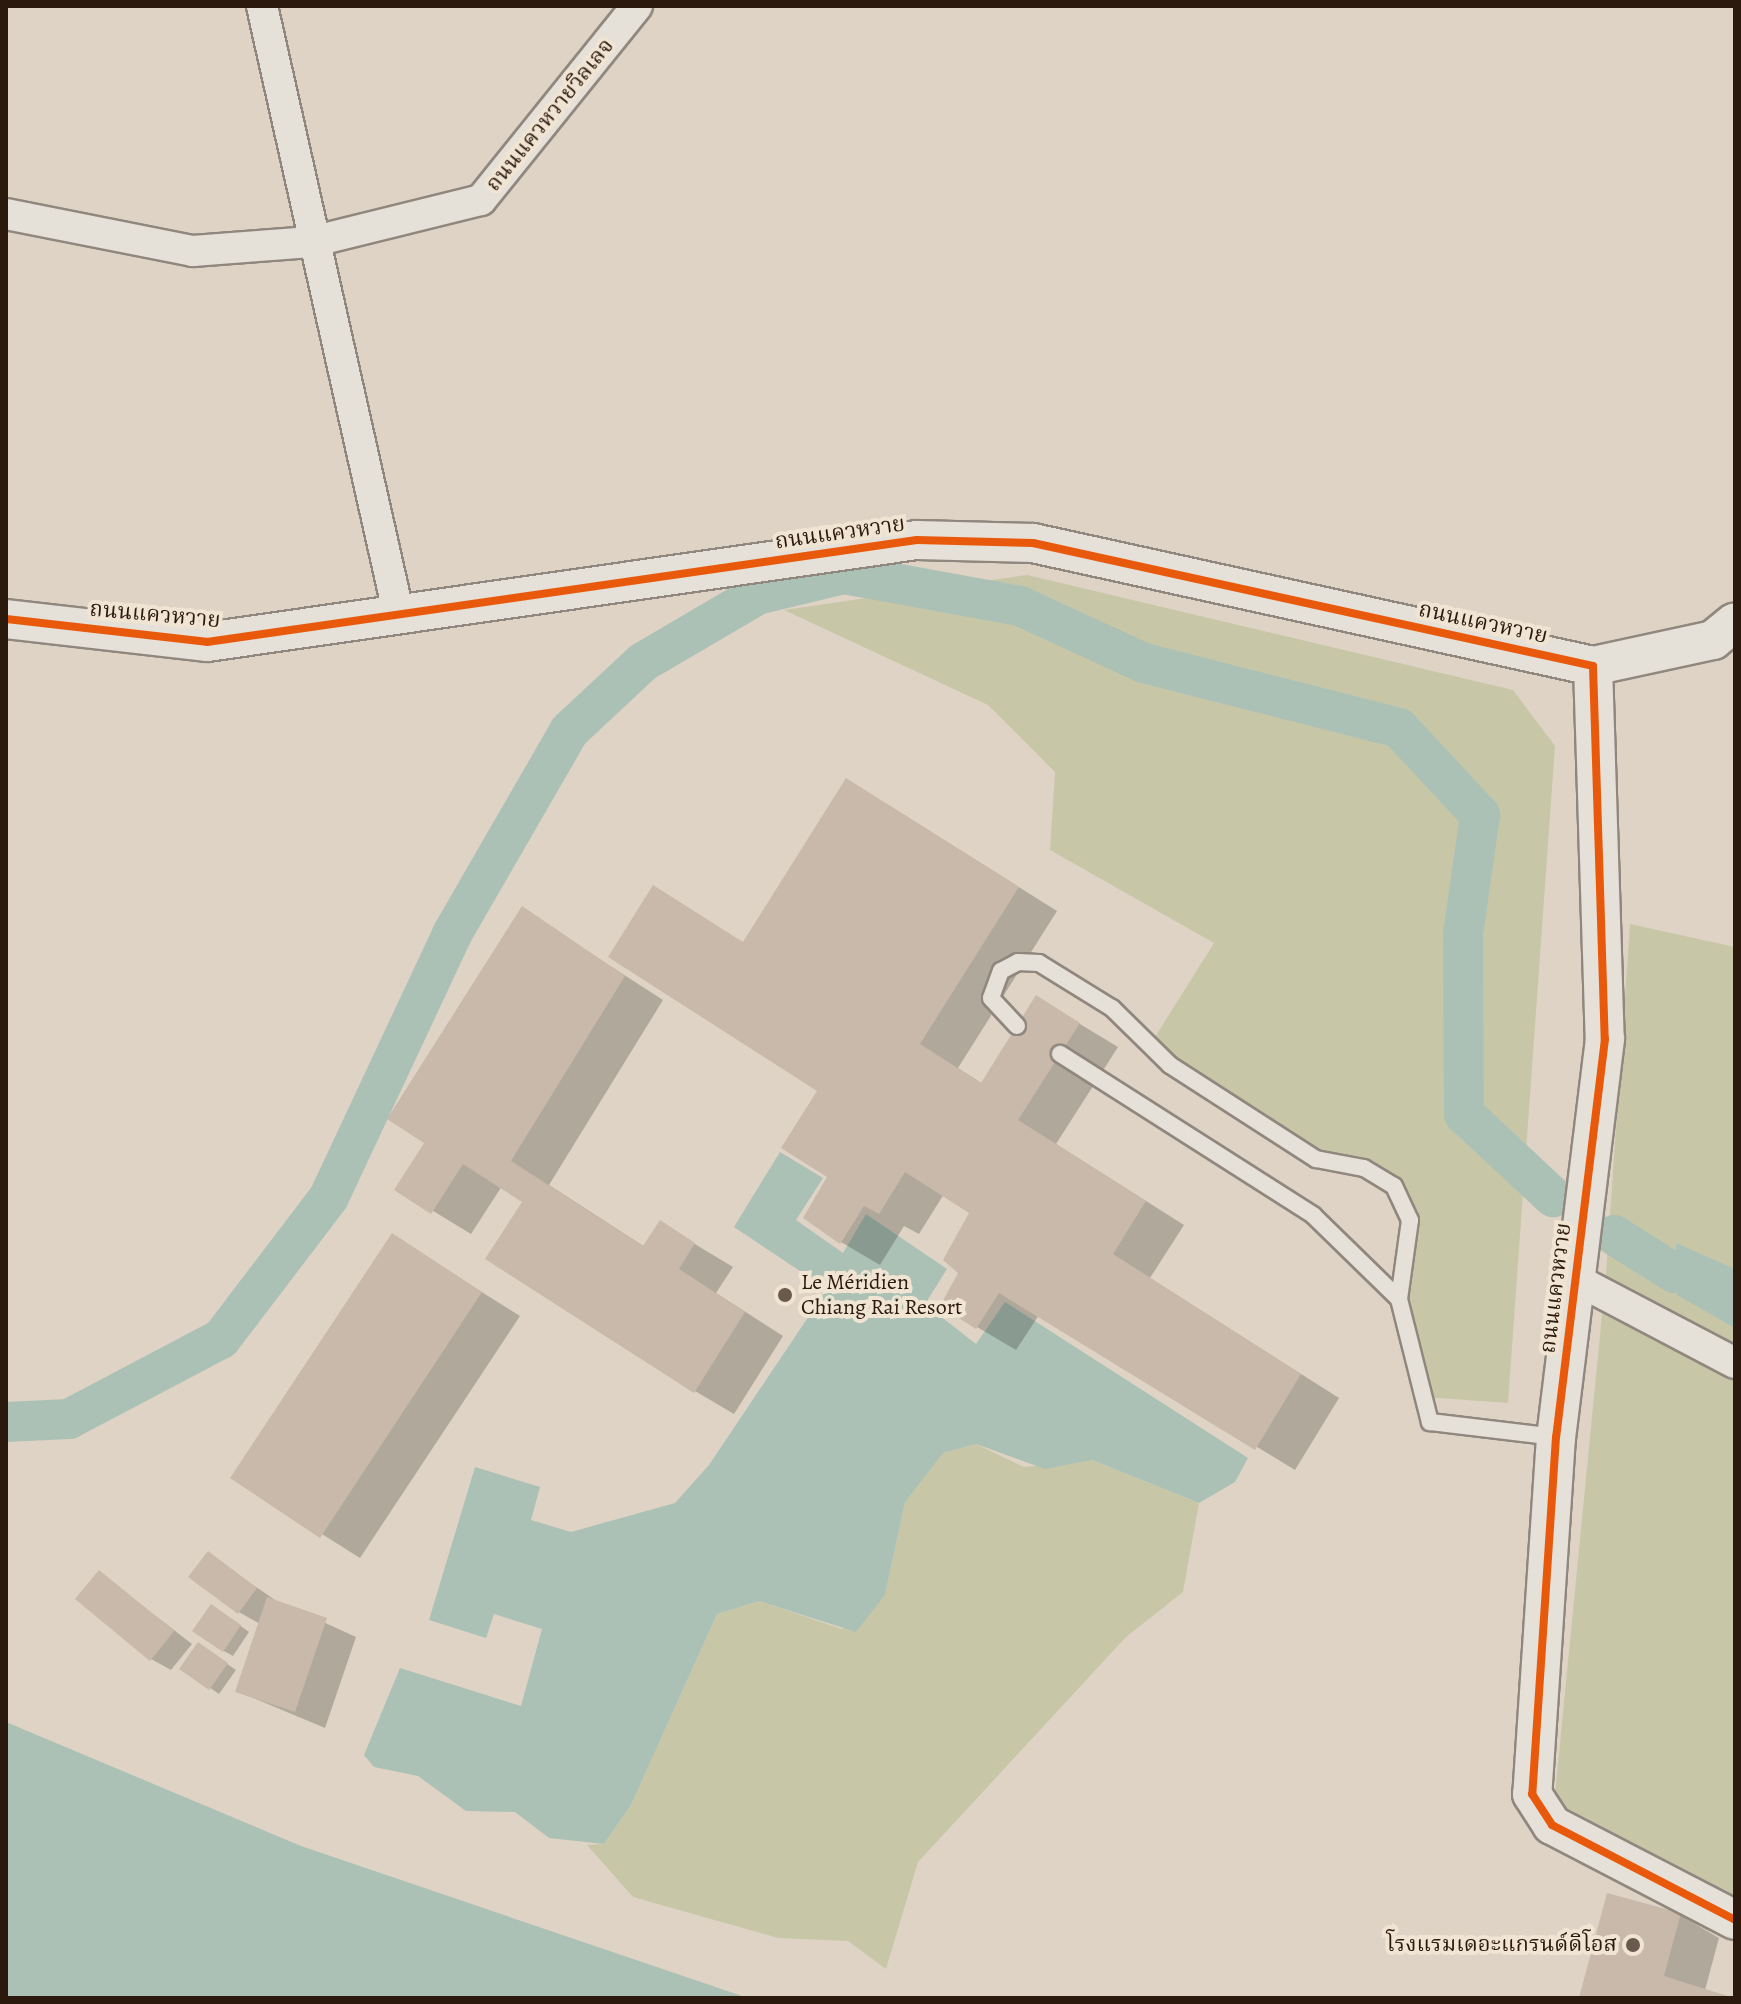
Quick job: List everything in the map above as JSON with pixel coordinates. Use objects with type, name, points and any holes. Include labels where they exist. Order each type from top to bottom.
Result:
[{"type":"street","points":[[262,6],[311,242],[399,616]]},
{"type":"street","name":"ถนนแควหวายวิลเลจ","points":[[6,214],[193,251],[311,242],[481,200],[637,6]]},
{"type":"street","name":"ถนนแควหวาย","points":[[6,619],[207,642],[917,540],[1033,543],[1593,666],[1605,1039],[1556,1437],[1532,1794],[1552,1825],[1735,1920]]},
{"type":"street","points":[[1593,666],[1713,640],[1735,622]]},
{"type":"street","points":[[1575,1279],[1735,1363]]},
{"type":"lane","points":[[1017,1026],[991,998],[1001,971],[1039,963],[1112,1008],[1170,1065],[1316,1159],[1364,1168],[1394,1186],[1410,1220],[1399,1299],[1430,1422],[1556,1437]]},
{"type":"lane","points":[[1060,1054],[1313,1215],[1399,1299]]},
{"type":"shaded area","points":[[1027,575],[1513,690],[1555,746],[1508,1403],[1424,1397],[1399,1299],[1410,1220],[1394,1186],[1316,1159],[1150,1045],[1214,943],[1050,850],[1055,772],[988,705],[784,610]]},
{"type":"shaded area","points":[[1630,924],[1735,947],[1735,1920],[1552,1825],[1606,1274]]},
{"type":"shaded area","points":[[780,1152],[823,1178],[796,1220],[843,1253],[866,1214],[947,1269],[925,1304],[976,1344],[1005,1302],[1248,1458],[1235,1482],[1199,1503],[1092,1460],[1045,1469],[976,1444],[943,1453],[905,1502],[885,1595],[856,1632],[759,1601],[717,1614],[631,1805],[604,1844],[549,1838],[515,1812],[466,1811],[418,1776],[374,1767],[364,1755],[400,1668],[521,1706],[542,1629],[494,1614],[486,1638],[429,1620],[475,1467],[540,1487],[531,1520],[571,1532],[675,1503],[709,1465],[827,1289],[734,1227]]},
{"type":"shaded area","points":[[1676,1243],[1735,1269],[1735,1328],[1677,1295]]},
{"type":"shaded area","points":[[976,1444],[1024,1467],[1092,1460],[1199,1503],[1183,1592],[1126,1637],[918,1862],[886,1969],[848,1941],[778,1938],[633,1897],[587,1845],[604,1844],[631,1805],[717,1614],[759,1601],[842,1629],[885,1595],[905,1502],[923,1474],[943,1453]]},
{"type":"shaded area","points":[[6,1722],[301,1846],[748,1998],[6,1998]]},
{"type":"building","points":[[846,778],[1019,887],[920,1044],[981,1083],[1036,995],[1080,1023],[1018,1120],[1146,1201],[1113,1254],[1301,1374],[1255,1450],[999,1293],[976,1329],[940,1306],[958,1273],[943,1260],[969,1213],[905,1172],[879,1214],[864,1206],[840,1244],[803,1218],[827,1177],[781,1148],[817,1091],[608,957],[653,885],[743,942]]},
{"type":"building","points":[[522,906],[625,976],[511,1161],[643,1246],[660,1220],[695,1243],[679,1269],[745,1312],[694,1393],[485,1259],[522,1202],[463,1164],[431,1214],[394,1190],[424,1143],[387,1119]]},
{"type":"building","points":[[392,1233],[482,1292],[320,1538],[230,1478]]},
{"type":"building","points":[[208,1551],[257,1588],[238,1614],[188,1577]]},
{"type":"building","points":[[99,1570],[174,1631],[150,1661],[75,1599]]},
{"type":"building","points":[[267,1597],[327,1618],[295,1712],[235,1692]]},
{"type":"building","points":[[211,1604],[241,1625],[223,1652],[192,1631]]},
{"type":"building","points":[[198,1642],[228,1663],[209,1690],[179,1669]]},
{"type":"building","name":"โรงแรมเดอะแกรนด์ดิโอส","points":[[1607,1893],[1681,1913],[1664,1976],[1734,1998],[1579,1998]]},
{"type":"waterway","points":[[6,1422],[69,1419],[221,1339],[329,1197],[452,934],[569,731],[643,662],[757,595],[844,574],[1020,606],[1144,663],[1399,728],[1480,815],[1463,935],[1464,1114],[1553,1197]]},
{"type":"waterway","points":[[1614,1235],[1674,1273]]},
{"type":"cycle path","points":[[6,619],[207,642],[917,540],[1033,543],[1593,666],[1605,1039],[1556,1437],[1532,1794],[1552,1825],[1735,1920]]},
{"type":"place","name":"Le Méridien Chiang Rai Resort","points":[[785,1295]]},
{"type":"place","name":"โรงแรมเดอะแกรนด์ดิโอส","points":[[1633,1945]]}]
